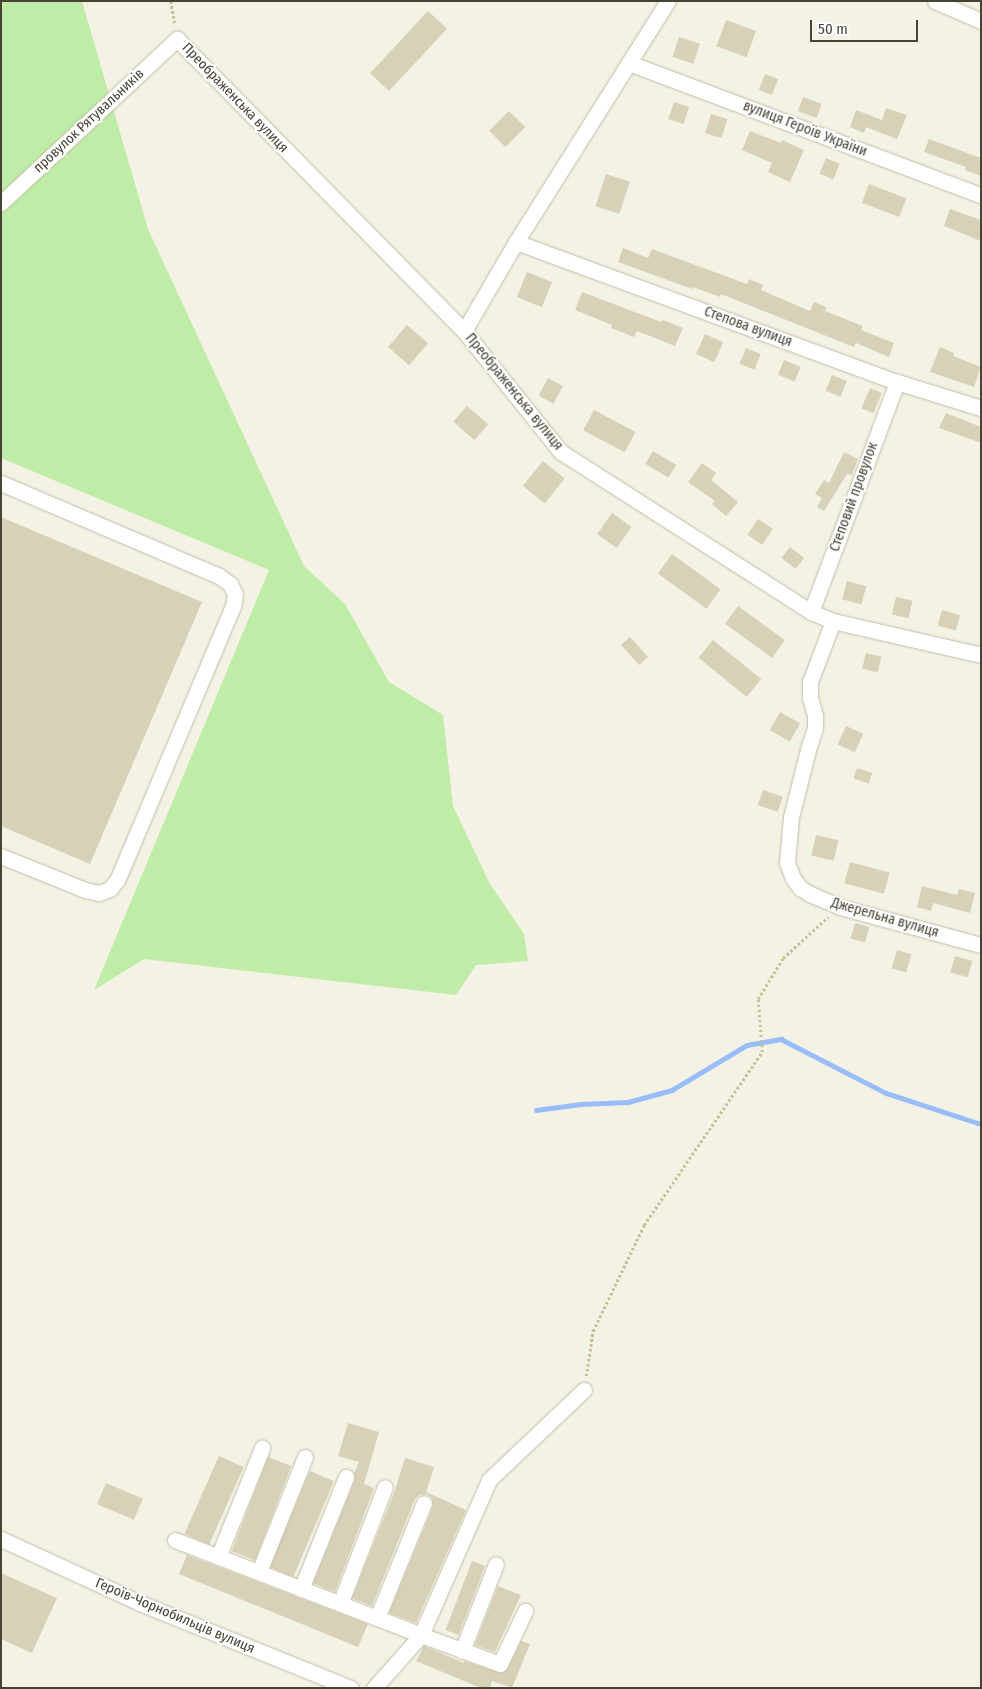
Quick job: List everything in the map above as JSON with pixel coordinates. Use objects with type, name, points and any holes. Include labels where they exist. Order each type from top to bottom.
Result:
[{"type":"street","points":[[464,331],[516,242],[668,1]]},
{"type":"street","points":[[935,1],[981,21]]},
{"type":"street","name":"провулок Рятувальників","points":[[1,202],[177,39]]},
{"type":"street","name":"Преображенська вулиця","points":[[177,39],[464,331],[561,452],[811,612],[833,621],[981,655]]},
{"type":"street","name":"вулиця Героїв України","points":[[629,63],[981,195]]},
{"type":"street","name":"Степова вулиця","points":[[516,242],[897,382],[981,408]]},
{"type":"street","name":"Степовий провулок","points":[[811,612],[897,382]]},
{"type":"street","points":[[1,484],[219,576],[230,584],[235,594],[234,606],[117,880],[110,889],[99,893],[85,890],[1,856]]},
{"type":"street","name":"Джерельна вулиця","points":[[833,621],[810,682],[815,728],[791,817],[787,863],[800,888],[840,907],[981,945]]},
{"type":"street","points":[[374,1688],[421,1635],[489,1480],[584,1390]]},
{"type":"street","points":[[218,1557],[262,1448]]},
{"type":"street","points":[[259,1572],[305,1457]]},
{"type":"street","points":[[301,1589],[346,1477]]},
{"type":"street","points":[[340,1604],[385,1486]]},
{"type":"street","points":[[377,1618],[424,1503]]},
{"type":"street","name":"Героїв-Чорнобильців вулиця","points":[[1,1539],[140,1603],[350,1688]]},
{"type":"street","points":[[175,1540],[500,1664],[525,1611]]},
{"type":"street","points":[[462,1651],[496,1564]]},
{"type":"path","points":[[171,1],[177,39]]},
{"type":"path","points":[[584,1390],[593,1331],[644,1225],[762,1052],[758,999],[783,958],[840,907]]},
{"type":"green space","points":[[1,1],[82,1],[148,229],[304,566],[345,604],[389,682],[443,715],[453,806],[490,884],[524,934],[528,961],[476,965],[456,995],[144,959],[94,990],[269,570],[1,458]]},
{"type":"building","points":[[428,11],[447,29],[389,91],[370,73]]},
{"type":"building","points":[[726,20],[756,31],[746,57],[716,46]]},
{"type":"building","points":[[679,37],[700,44],[693,64],[673,57]]},
{"type":"building","points":[[765,74],[778,79],[772,95],[759,90]]},
{"type":"building","points":[[803,97],[822,104],[817,118],[798,111]]},
{"type":"building","points":[[674,102],[689,107],[684,124],[668,119]]},
{"type":"building","points":[[886,108],[907,115],[897,139],[866,127],[864,133],[850,127],[856,110],[882,120]]},
{"type":"building","points":[[509,111],[525,127],[505,147],[489,131]]},
{"type":"building","points":[[711,114],[727,119],[721,138],[705,133]]},
{"type":"building","points":[[750,131],[781,143],[782,140],[804,150],[790,182],[768,172],[772,163],[742,150]]},
{"type":"building","points":[[929,139],[981,158],[981,176],[965,170],[966,167],[924,152]]},
{"type":"building","points":[[826,158],[840,164],[833,180],[819,174]]},
{"type":"building","points":[[606,174],[630,182],[619,214],[595,206]]},
{"type":"building","points":[[869,184],[906,198],[899,217],[862,203]]},
{"type":"building","points":[[950,209],[981,220],[981,241],[944,226]]},
{"type":"building","points":[[623,248],[648,258],[652,249],[747,284],[749,279],[763,285],[761,290],[810,311],[814,302],[826,307],[825,311],[863,326],[861,330],[894,343],[889,357],[856,343],[854,347],[721,294],[720,297],[693,287],[692,289],[618,262]]},
{"type":"building","points":[[527,272],[552,282],[542,307],[517,297]]},
{"type":"building","points":[[582,292],[661,322],[663,320],[683,328],[675,346],[637,331],[634,337],[611,328],[612,325],[575,310]]},
{"type":"building","points":[[407,325],[428,343],[409,365],[388,347]]},
{"type":"building","points":[[705,334],[723,342],[714,362],[696,354]]},
{"type":"building","points":[[940,347],[954,353],[953,356],[981,367],[974,387],[930,372]]},
{"type":"building","points":[[746,348],[761,354],[754,370],[740,364]]},
{"type":"building","points":[[784,360],[801,367],[795,382],[778,375]]},
{"type":"building","points":[[832,375],[847,381],[840,397],[826,391]]},
{"type":"building","points":[[548,378],[563,386],[554,404],[539,396]]},
{"type":"building","points":[[870,388],[882,393],[873,413],[861,408]]},
{"type":"building","points":[[467,406],[488,424],[474,440],[453,422]]},
{"type":"building","points":[[594,410],[635,432],[625,452],[583,430]]},
{"type":"building","points":[[946,413],[981,427],[981,443],[939,428]]},
{"type":"building","points":[[653,451],[676,465],[668,478],[645,464]]},
{"type":"building","points":[[844,452],[858,459],[852,475],[847,474],[824,511],[817,507],[822,498],[815,494],[824,480],[829,483]]},
{"type":"building","points":[[543,461],[565,479],[545,503],[523,486]]},
{"type":"building","points":[[702,463],[716,473],[711,480],[738,502],[726,516],[712,504],[715,501],[688,482]]},
{"type":"building","points":[[612,513],[632,527],[617,548],[597,534]]},
{"type":"building","points":[[1,517],[202,602],[90,864],[1,826]]},
{"type":"building","points":[[758,519],[773,529],[762,545],[747,535]]},
{"type":"building","points":[[790,547],[804,558],[796,569],[781,558]]},
{"type":"building","points":[[672,554],[721,589],[706,609],[658,573]]},
{"type":"building","points":[[847,581],[866,586],[861,605],[842,599]]},
{"type":"building","points":[[896,597],[913,601],[909,618],[892,615]]},
{"type":"building","points":[[738,606],[785,640],[772,658],[725,624]]},
{"type":"building","points":[[942,610],[960,615],[956,631],[938,625]]},
{"type":"building","points":[[630,637],[648,657],[639,665],[621,645]]},
{"type":"building","points":[[713,640],[761,679],[747,697],[699,658]]},
{"type":"building","points":[[866,653],[882,657],[878,672],[862,669]]},
{"type":"building","points":[[780,712],[800,723],[790,742],[770,730]]},
{"type":"building","points":[[846,726],[863,734],[855,752],[838,744]]},
{"type":"building","points":[[857,768],[872,773],[869,783],[854,778]]},
{"type":"building","points":[[763,790],[783,797],[778,812],[758,805]]},
{"type":"building","points":[[816,835],[838,840],[834,861],[811,855]]},
{"type":"building","points":[[850,862],[890,873],[884,894],[844,883]]},
{"type":"building","points":[[922,886],[957,895],[959,889],[975,893],[970,913],[933,903],[931,911],[917,907]]},
{"type":"building","points":[[855,923],[869,927],[865,943],[851,938]]},
{"type":"building","points":[[897,950],[911,954],[906,972],[892,968]]},
{"type":"building","points":[[955,956],[972,961],[968,977],[950,972]]},
{"type":"building","points":[[348,1423],[379,1432],[364,1484],[374,1488],[335,1592],[313,1583],[355,1480],[354,1474],[359,1462],[338,1456]]},
{"type":"building","points":[[219,1456],[244,1467],[209,1545],[184,1534]]},
{"type":"building","points":[[268,1457],[291,1466],[255,1560],[232,1551]]},
{"type":"building","points":[[405,1458],[434,1467],[426,1492],[466,1510],[416,1623],[389,1613],[433,1507],[432,1498],[427,1494],[419,1495],[415,1499],[372,1606],[352,1598],[393,1496]]},
{"type":"building","points":[[310,1471],[334,1481],[293,1577],[269,1567]]},
{"type":"building","points":[[106,1483],[143,1499],[134,1520],[97,1504]]},
{"type":"building","points":[[187,1555],[368,1624],[358,1647],[179,1574]]},
{"type":"building","points":[[472,1561],[485,1566],[459,1635],[445,1630]]},
{"type":"building","points":[[1,1573],[57,1598],[32,1653],[1,1639]]},
{"type":"building","points":[[498,1586],[521,1595],[495,1652],[475,1645]]},
{"type":"building","points":[[521,1641],[530,1644],[512,1688],[492,1681],[490,1688],[481,1688],[416,1661],[424,1646],[464,1663],[464,1661],[502,1673],[508,1668]]},
{"type":"waterway","points":[[536,1110],[581,1104],[628,1102],[672,1090],[747,1045],[781,1039],[886,1093],[981,1124]]}]
